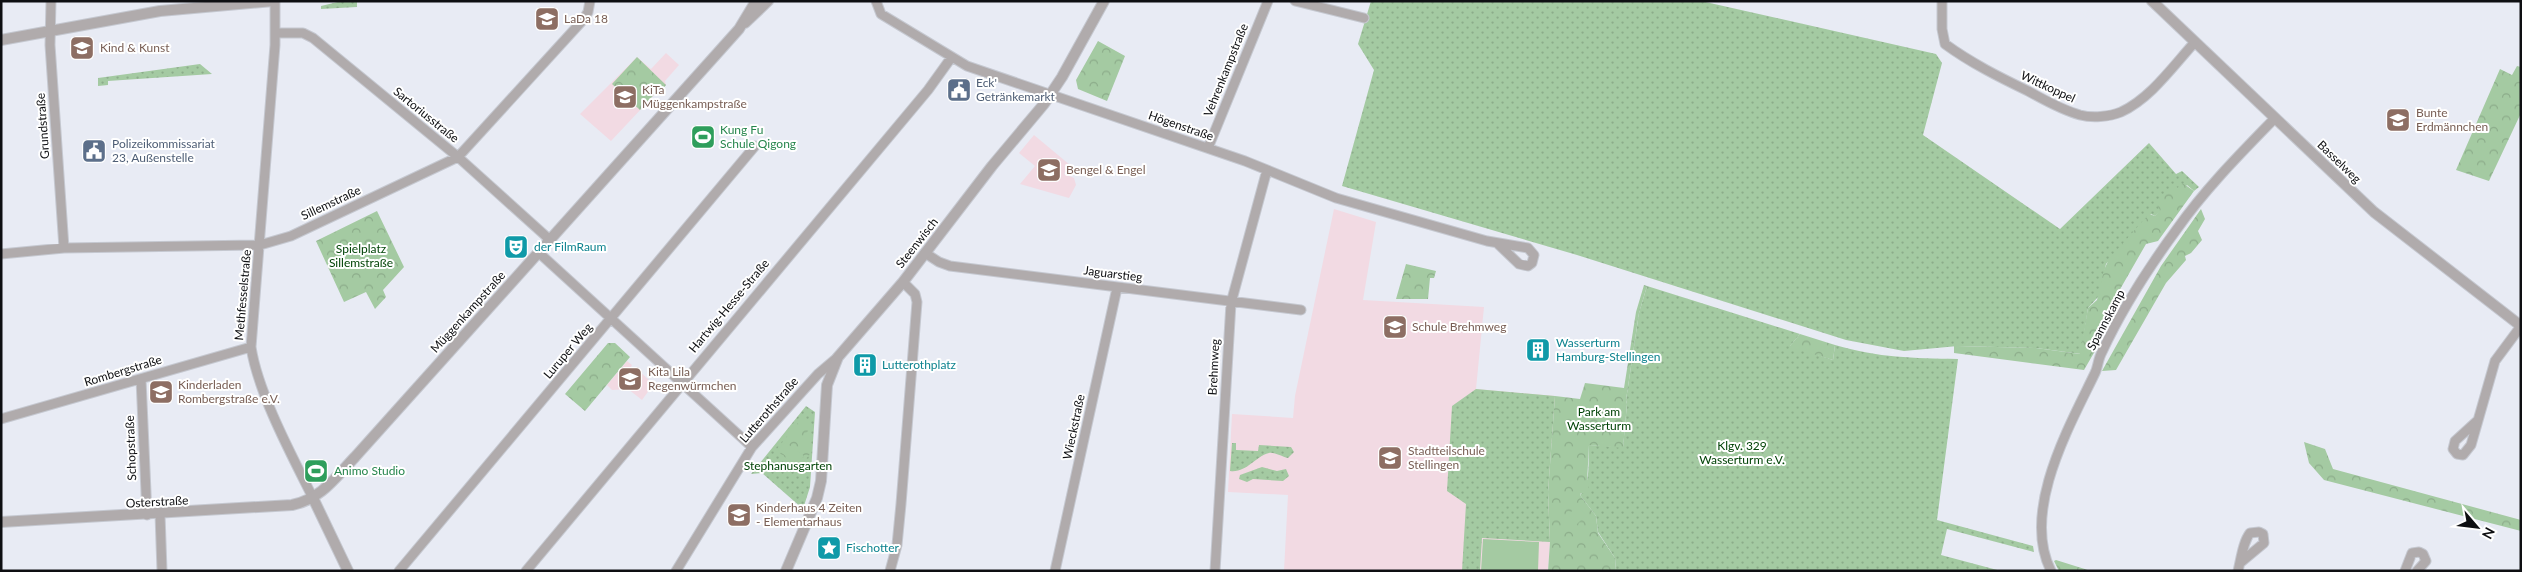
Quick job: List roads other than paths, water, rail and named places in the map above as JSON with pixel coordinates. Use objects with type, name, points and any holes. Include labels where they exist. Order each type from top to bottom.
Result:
[{"type":"street","name":"Grundstraße","points":[[51,1],[50,54],[64,248]]},
{"type":"street","points":[[1,40],[160,6],[274,1]]},
{"type":"street","name":"Methfesselstraße","points":[[274,1],[275,33],[251,347],[255,366],[271,407],[348,571]]},
{"type":"street","name":"Sillemstraße","points":[[1,254],[64,248],[260,245],[291,236],[458,157],[584,20],[590,1]]},
{"type":"street","name":"Müggenkampstraße","points":[[313,498],[330,484],[739,28],[756,1]]},
{"type":"street","name":"Müggenkampstraße","points":[[739,28],[755,16],[768,1]]},
{"type":"street","name":"Högenstraße","points":[[876,1],[881,14],[967,66],[1050,96],[1106,112],[1208,148],[1369,208],[1497,243]]},
{"type":"street","name":"Steenwisch","points":[[890,571],[896,545],[901,504],[918,302],[915,294],[903,282],[992,166],[1050,96],[1104,1]]},
{"type":"street","name":"Vehrenkampstraße","points":[[1208,148],[1268,1]]},
{"type":"street","points":[[1295,1],[1364,18]]},
{"type":"street","name":"Wittkoppel","points":[[1942,1],[1942,29],[1945,44],[1989,71],[2050,103],[2080,115],[2104,116],[2119,113],[2132,106],[2152,89],[2195,42]]},
{"type":"street","name":"Basselweg","points":[[2152,1],[2374,212],[2521,326],[2495,361],[2478,420]]},
{"type":"street","name":"Sartoriusstraße","points":[[275,33],[303,33],[313,38],[458,157],[549,239]]},
{"type":"street","name":"Hartwig-Hesse-Straße","points":[[526,571],[681,383],[928,90],[951,58]]},
{"type":"street","name":"Spannskamp","points":[[2051,571],[2042,543],[2046,496],[2062,443],[2081,399],[2096,371],[2101,353],[2132,296],[2176,229],[2202,194],[2275,118]]},
{"type":"street","name":"Luruper Weg","points":[[399,571],[755,146]]},
{"type":"street","name":"Brehmweg","points":[[1215,571],[1231,303],[1266,170]]},
{"type":"street","points":[[538,252],[752,447]]},
{"type":"street","name":"Jaguarstieg","points":[[925,253],[939,262],[950,266],[1231,303],[1301,310]]},
{"type":"street","name":"Lutterothstraße","points":[[676,571],[752,447],[818,374],[838,357],[903,282]]},
{"type":"street","name":"Wieckstraße","points":[[1055,571],[1117,288]]},
{"type":"street","name":"Rombergstraße","points":[[1,419],[251,347]]},
{"type":"street","points":[[786,571],[817,498],[821,481],[827,385],[838,357]]},
{"type":"street","name":"Schopstraße","points":[[141,379],[146,515]]},
{"type":"street","name":"Osterstraße","points":[[1,522],[292,505],[313,498]]},
{"type":"street","points":[[160,514],[162,571]]},
{"type":"street","points":[[2405,571],[2412,553],[2419,552],[2425,557],[2426,561],[2417,571]]},
{"type":"place","name":"LaDa 18","points":[[547,19]]},
{"type":"place","name":"Kind & Kunst","points":[[82,48]]},
{"type":"place","name":"Eck' Getränkemarkt","points":[[959,90]]},
{"type":"place","name":"KiTa Müggenkampstraße","points":[[625,97]]},
{"type":"place","name":"Bunte Erdmännchen","points":[[2398,120]]},
{"type":"place","name":"Kung Fu Schule Qigong","points":[[703,137]]},
{"type":"place","name":"Polizeikommissariat 23, Außenstelle","points":[[94,151]]},
{"type":"place","name":"Bengel & Engel","points":[[1049,170]]},
{"type":"place","name":"der FilmRaum","points":[[516,247]]},
{"type":"place","name":"Schule Brehmweg","points":[[1395,327]]},
{"type":"place","name":"Wasserturm Hamburg-Stellingen","points":[[1538,350]]},
{"type":"place","name":"Lutterothplatz","points":[[865,365]]},
{"type":"place","name":"Kita Lila Regenwürmchen","points":[[630,379]]},
{"type":"place","name":"Kinderladen Rombergstraße e.V.","points":[[161,392]]},
{"type":"place","name":"Stadtteilschule Stellingen","points":[[1390,458]]},
{"type":"place","name":"Animo Studio","points":[[316,471]]},
{"type":"place","name":"Kinderhaus 4 Zeiten - Elementarhaus","points":[[739,515]]},
{"type":"place","name":"Fischotter","points":[[829,548]]},
{"type":"park label","name":"Spielplatz Sillemstraße","points":[[361,256]]},
{"type":"park label","name":"Park am Wasserturm","points":[[1599,419]]},
{"type":"park label","name":"Klgv. 329 Wasserturm e.V.","points":[[1742,453]]},
{"type":"park label","name":"Stephanusgarten","points":[[788,466]]}]
